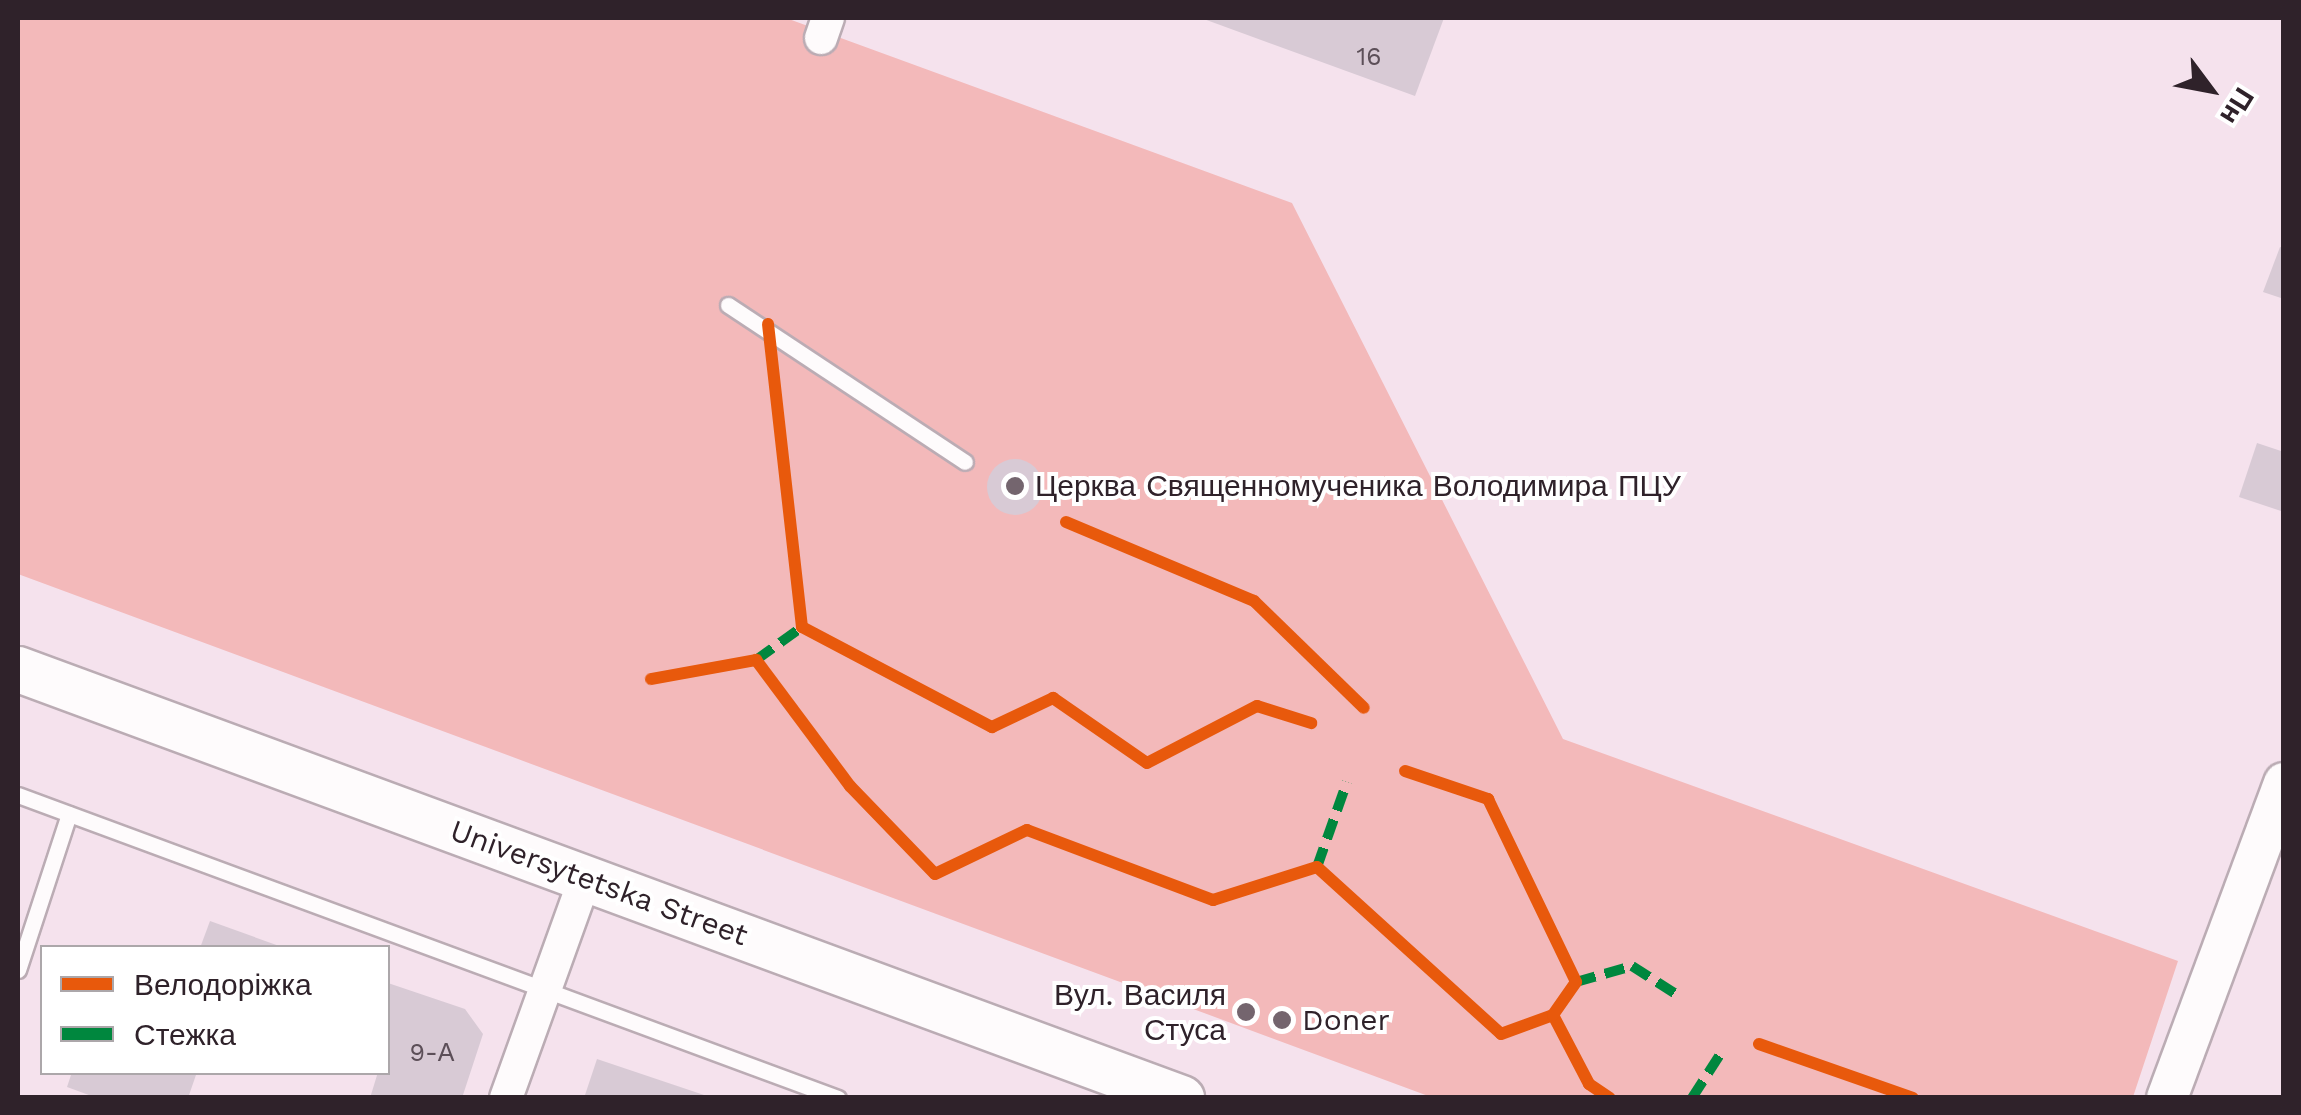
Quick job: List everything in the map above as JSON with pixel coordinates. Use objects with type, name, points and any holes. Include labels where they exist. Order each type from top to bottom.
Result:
[{"type":"main road","name":"Universytetska Street","points":[[18,670],[1180,1098]]},
{"type":"street","points":[[2167,1098],[2284,783]]},
{"type":"street","points":[[506,1098],[585,878]]},
{"type":"lane","points":[[728,305],[964,462]]},
{"type":"lane","points":[[18,795],[838,1098]]},
{"type":"lane","points":[[18,970],[69,814]]},
{"type":"shaded area","points":[[18,18],[786,18],[1292,203],[1563,739],[2178,961],[2133,1097],[1431,1097],[18,574]]},
{"type":"building","points":[[1201,18],[1444,18],[1415,96]]},
{"type":"building","points":[[2280,247],[2284,248],[2284,299],[2263,292]]},
{"type":"building","points":[[2257,443],[2284,452],[2284,512],[2239,497]]},
{"type":"building","name":"Церква Священномученика Володимира ПЦУ","points":[[1015,459],[1035,467],[1043,487],[1035,507],[1015,515],[995,507],[987,487],[995,467]]},
{"type":"building","points":[[210,921],[276,945],[201,945]]},
{"type":"building","points":[[390,984],[465,1009],[483,1034],[462,1098],[370,1098],[377,1075],[390,1075]]},
{"type":"building","points":[[597,1059],[710,1097],[710,1098],[584,1098]]},
{"type":"building","points":[[71,1075],[196,1075],[188,1098],[97,1098],[67,1087]]},
{"type":"marked path","points":[[756,660],[802,627]]},
{"type":"marked path","points":[[1317,867],[1347,782]]},
{"type":"marked path","points":[[1576,982],[1632,966],[1682,998]]},
{"type":"marked path","points":[[1692,1098],[1721,1053]]},
{"type":"cycle path","points":[[768,324],[802,627],[992,727],[1053,698],[1147,763],[1257,706],[1311,723]]},
{"type":"cycle path","points":[[1066,522],[1254,601],[1364,708]]},
{"type":"cycle path","points":[[651,679],[756,660],[850,786],[935,874],[1027,830],[1213,900],[1317,867],[1501,1034],[1553,1015],[1589,1084],[1610,1098]]},
{"type":"cycle path","points":[[1405,771],[1488,799],[1576,982],[1553,1015]]},
{"type":"cycle path","points":[[1759,1044],[1913,1098]]},
{"type":"place","name":"Церква Священномученика Володимира ПЦУ","points":[[1015,486]]},
{"type":"place","name":"Вул. Василя Стуса","points":[[1246,1012]]},
{"type":"place","name":"Doner","points":[[1282,1020]]}]
